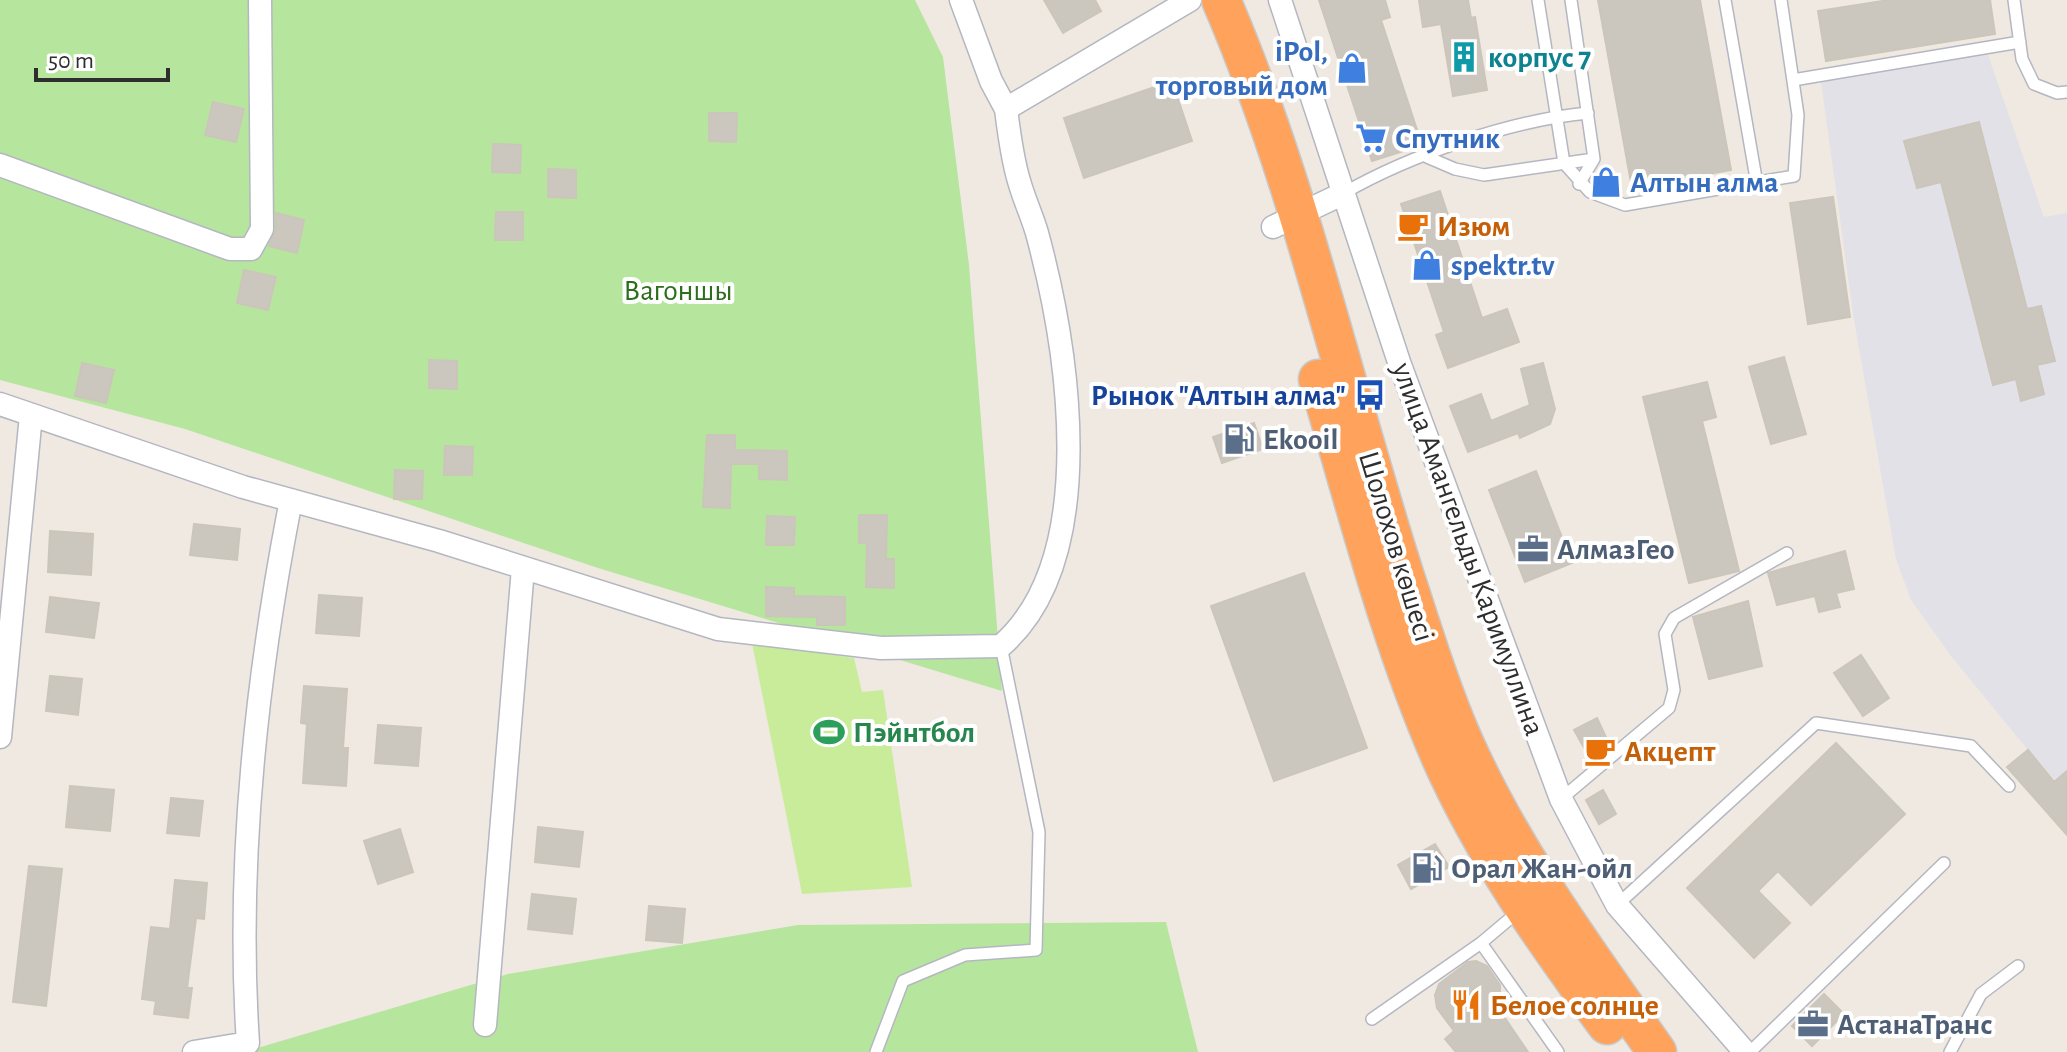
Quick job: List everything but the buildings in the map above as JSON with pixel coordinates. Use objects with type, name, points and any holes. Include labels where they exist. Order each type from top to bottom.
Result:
[{"type":"highway","name":"Шолохов көшесі","points":[[1192,0],[1284,221],[1462,738],[1497,813],[1539,885],[1657,1052]]},
{"type":"highway","name":"Шолохов көшесі","points":[[1221,0],[1241,47],[1375,575],[1421,705],[1442,759],[1522,908],[1627,1052]]},
{"type":"street","points":[[0,165],[230,249],[251,249],[262,229],[260,0]]},
{"type":"street","points":[[0,404],[291,500],[718,629],[881,648],[1001,646],[1044,592],[1063,534],[1068,469],[1060,338],[1037,232],[1019,181],[1006,109],[961,0]]},
{"type":"street","points":[[1006,109],[1192,0]]},
{"type":"street","name":"улица Амангельды Каримуллина","points":[[1280,0],[1399,362],[1561,799],[1617,905],[1748,1052]]},
{"type":"street","points":[[1284,221],[1344,193]]},
{"type":"street","points":[[0,737],[31,415]]},
{"type":"street","points":[[194,1052],[248,1043],[245,932],[256,758],[267,649],[291,500]]},
{"type":"street","points":[[485,1025],[523,568]]},
{"type":"lane","points":[[1538,0],[1564,163],[1579,184],[1590,192],[1625,205],[1794,176],[1798,115],[1781,0]]},
{"type":"lane","points":[[1571,0],[1594,159],[1579,184]]},
{"type":"lane","points":[[1725,0],[1757,184]]},
{"type":"lane","points":[[2014,0],[2022,59],[2034,84],[2057,93],[2067,92]]},
{"type":"lane","points":[[1793,80],[2020,42]]},
{"type":"lane","points":[[1344,193],[1374,175],[1518,124],[1588,113]]},
{"type":"lane","points":[[1427,157],[1455,169],[1484,175],[1594,159]]},
{"type":"lane","points":[[1561,799],[1669,708],[1674,690],[1665,634],[1674,618],[1787,553]]},
{"type":"lane","points":[[876,1052],[903,981],[965,955],[1036,950],[1039,832],[1001,646]]},
{"type":"lane","points":[[1617,905],[1816,723],[1971,746],[2009,786]]},
{"type":"lane","points":[[1748,1052],[1944,863]]},
{"type":"lane","points":[[1372,1019],[1481,943],[1522,908]]},
{"type":"lane","points":[[1481,943],[1558,1052]]},
{"type":"lane","points":[[1950,1052],[1981,994],[2018,966]]},
{"type":"shaded area","points":[[1987,52],[2044,217],[2067,213],[2067,781],[2062,775],[2054,782],[1951,656],[1911,600],[1896,559],[1854,320],[1821,82]]},
{"type":"green space","name":"Вагоншы","points":[[0,0],[915,0],[943,57],[969,265],[1002,691],[598,568],[185,429],[0,380]]},
{"type":"green space","name":"Пэйнтбол","points":[[752,643],[854,658],[862,692],[883,690],[912,887],[802,894]]},
{"type":"green space","points":[[1166,922],[1198,1052],[244,1052],[508,974],[798,925]]},
{"type":"place","name":"корпус 7","points":[[1464,57]]},
{"type":"place","name":"iPol, торговый дом","points":[[1352,68]]},
{"type":"place","name":"Спутник","points":[[1371,138]]},
{"type":"place","name":"Алтын алма","points":[[1606,182]]},
{"type":"place","name":"Изюм","points":[[1413,226]]},
{"type":"place","name":"spektr.tv","points":[[1427,265]]},
{"type":"place","name":"Рынок \"Алтын алма\"","points":[[1370,395]]},
{"type":"place","name":"Ekooil","points":[[1239,439]]},
{"type":"place","name":"АлмазГео","points":[[1533,549]]},
{"type":"place","name":"Пэйнтбол","points":[[829,732]]},
{"type":"place","name":"Акцепт","points":[[1600,751]]},
{"type":"place","name":"Орал Жан-ойл","points":[[1427,868]]},
{"type":"place","name":"Белое солнце","points":[[1466,1005]]},
{"type":"place","name":"АстанаТранс","points":[[1813,1024]]}]
